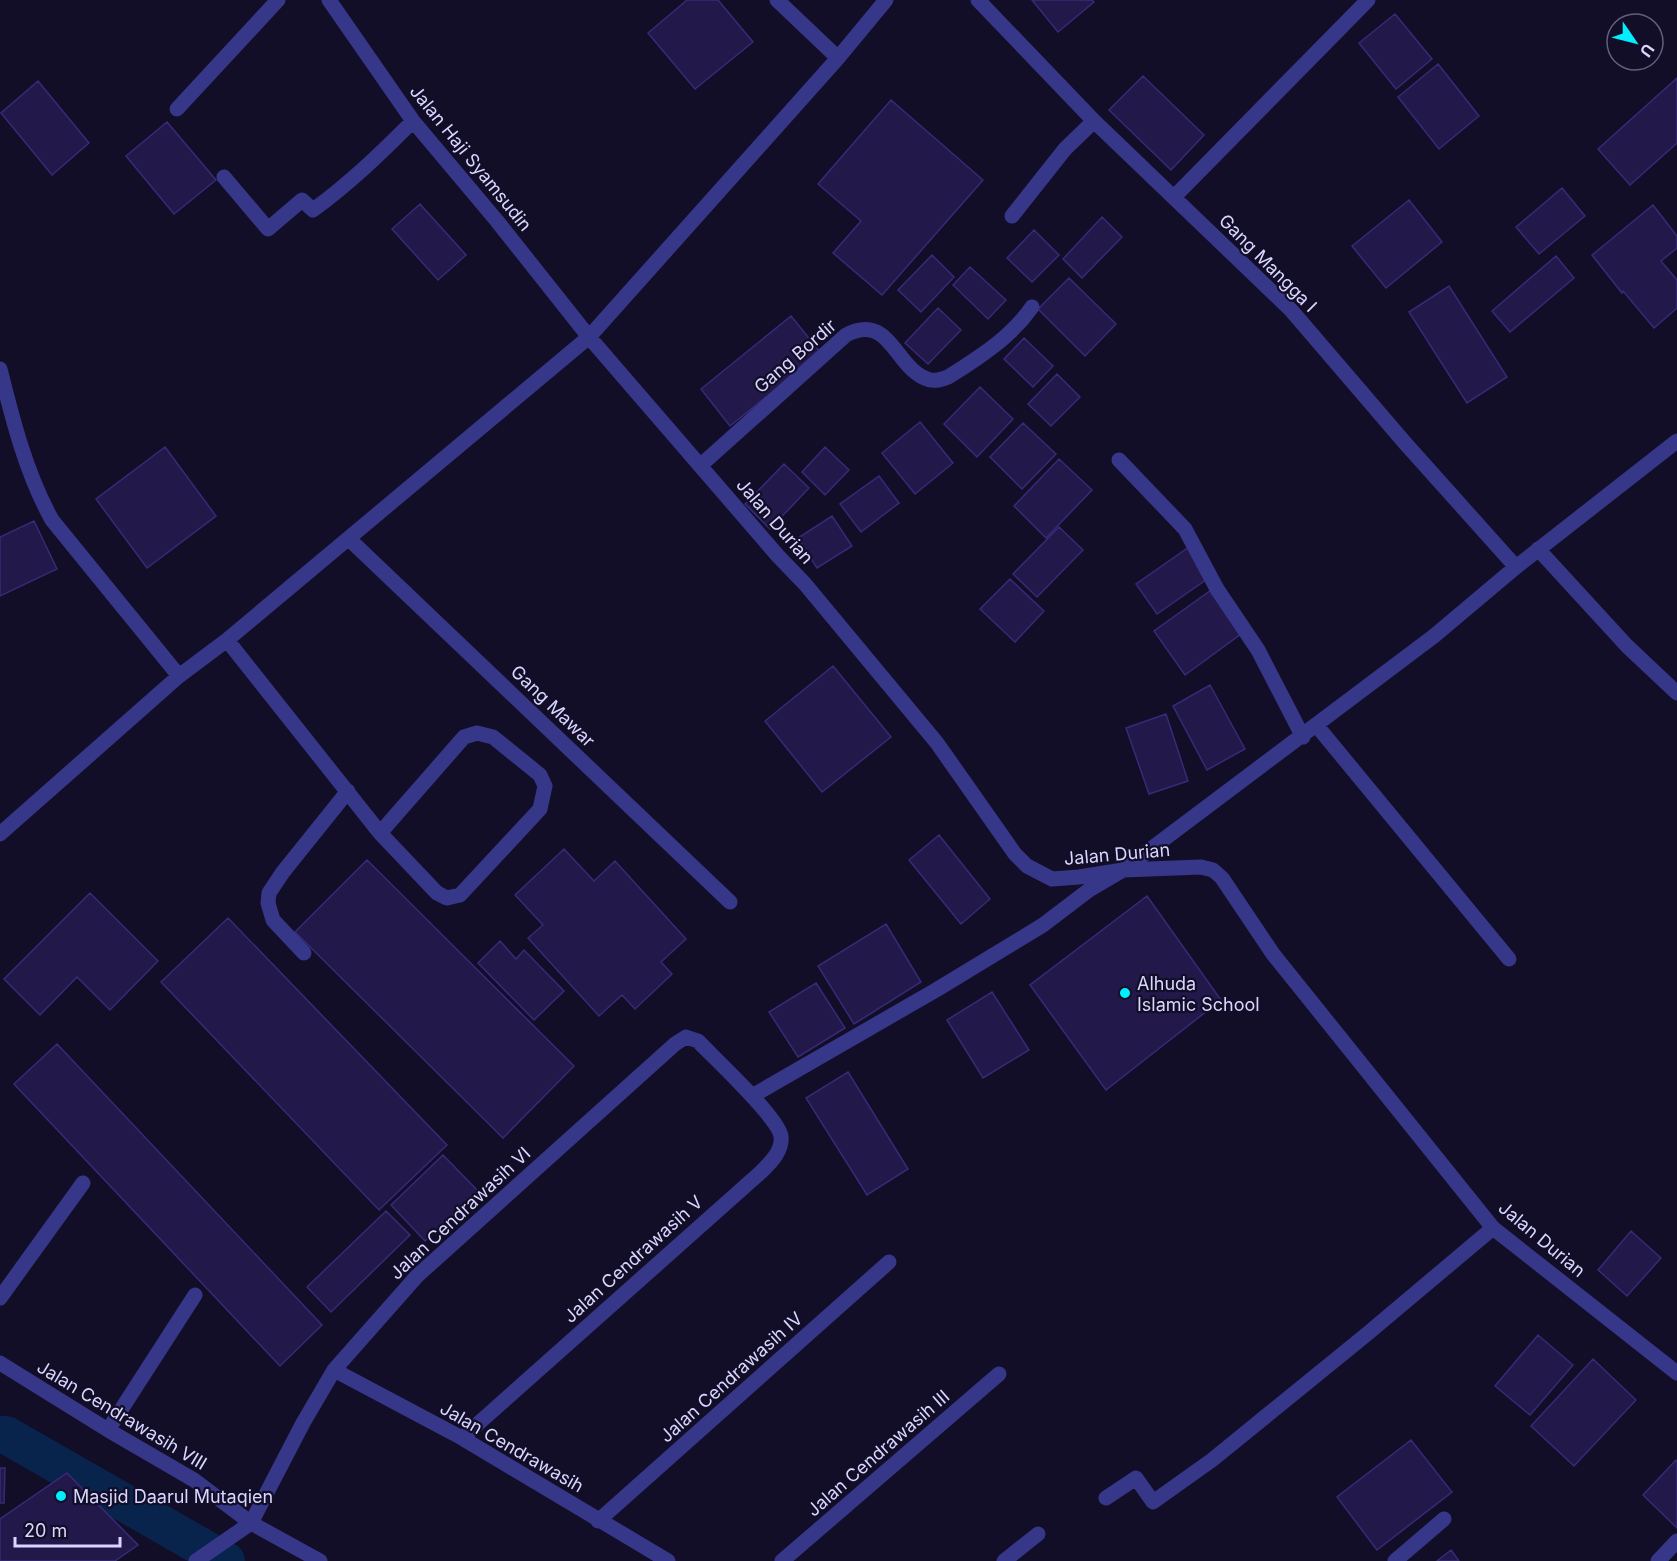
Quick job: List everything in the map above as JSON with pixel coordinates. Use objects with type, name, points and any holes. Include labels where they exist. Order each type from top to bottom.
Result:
[{"type":"street","points":[[177,109],[278,0]]},
{"type":"street","name":"Jalan Haji Syamsudin","points":[[329,0],[413,121],[497,221],[589,337]]},
{"type":"street","points":[[777,0],[838,58]]},
{"type":"street","points":[[0,834],[179,676],[227,640],[589,337],[838,58],[886,0]]},
{"type":"street","name":"Gang Mangga I","points":[[978,0],[1094,121],[1291,310],[1405,443],[1516,567]]},
{"type":"street","points":[[1174,197],[1368,0]]},
{"type":"street","points":[[224,177],[268,229],[302,200],[313,210],[324,202],[371,164],[413,121]]},
{"type":"street","points":[[1012,216],[1065,149],[1094,121]]},
{"type":"street","name":"Gang Bordir","points":[[701,465],[846,335],[857,329],[868,329],[886,338],[918,375],[932,381],[945,378],[1007,335],[1024,320],[1032,307]]},
{"type":"street","name":"Jalan Durian","points":[[589,337],[778,556],[806,584],[937,743],[1015,854],[1027,866],[1052,879],[1079,878],[1123,870],[1201,867],[1213,870],[1222,878],[1273,954],[1493,1228],[1677,1373]]},
{"type":"street","points":[[0,369],[14,423],[39,496],[52,520],[179,676]]},
{"type":"street","points":[[752,1096],[936,990],[1043,925],[1089,890],[1123,870],[1246,776],[1303,737],[1434,636],[1538,549],[1677,441]]},
{"type":"street","points":[[1119,460],[1185,529],[1216,589],[1258,650],[1303,737]]},
{"type":"street","name":"Gang Mawar","points":[[349,539],[730,902]]},
{"type":"street","points":[[1538,549],[1627,646],[1677,693]]},
{"type":"street","points":[[227,640],[380,833],[437,893],[447,898],[460,895],[534,816],[540,808],[545,786],[540,775],[493,737],[477,733],[464,737],[380,833]]},
{"type":"street","points":[[1317,726],[1509,959]]},
{"type":"street","points":[[304,953],[273,920],[268,903],[269,893],[282,872],[348,791]]},
{"type":"street","name":"Jalan Cendrawasih VI","points":[[251,1523],[303,1423],[334,1370],[417,1276],[682,1039],[686,1037],[698,1041],[752,1096]]},
{"type":"street","name":"Jalan Cendrawasih V","points":[[462,1438],[771,1162],[777,1153],[781,1136],[752,1096]]},
{"type":"street","points":[[0,1298],[83,1183]]},
{"type":"street","points":[[1106,1498],[1136,1478],[1153,1502],[1162,1496],[1212,1460],[1493,1228]]},
{"type":"street","name":"Jalan Cendrawasih IV","points":[[598,1521],[889,1262]]},
{"type":"street","points":[[108,1430],[195,1295]]},
{"type":"street","name":"Jalan Cendrawasih VIII","points":[[0,1363],[194,1480],[251,1523],[320,1561]]},
{"type":"street","name":"Jalan Cendrawasih","points":[[334,1370],[462,1438],[668,1561]]},
{"type":"street","name":"Jalan Cendrawasih III","points":[[782,1561],[999,1374]]},
{"type":"street","points":[[1395,1561],[1444,1520]]},
{"type":"street","points":[[196,1561],[251,1523]]},
{"type":"street","points":[[1004,1561],[1038,1534]]},
{"type":"street","points":[[1658,1561],[1677,1541]]},
{"type":"building","points":[[687,0],[718,0],[753,42],[695,89],[648,33]]},
{"type":"building","points":[[1032,0],[1092,0],[1094,2],[1058,32]]},
{"type":"building","points":[[1395,14],[1432,59],[1396,89],[1359,43]]},
{"type":"building","points":[[1438,64],[1479,116],[1439,149],[1398,97]]},
{"type":"building","points":[[1143,76],[1204,135],[1171,170],[1109,110]]},
{"type":"building","points":[[1677,78],[1677,143],[1630,185],[1598,149]]},
{"type":"building","points":[[38,81],[89,143],[52,175],[1,113]]},
{"type":"building","points":[[891,100],[983,180],[882,295],[833,253],[861,221],[818,184]]},
{"type":"building","points":[[167,122],[216,180],[174,214],[126,156]]},
{"type":"building","points":[[1562,188],[1585,216],[1539,254],[1516,227]]},
{"type":"building","points":[[1409,200],[1442,242],[1386,288],[1352,246]]},
{"type":"building","points":[[420,204],[466,255],[438,280],[392,229]]},
{"type":"building","points":[[1653,205],[1677,236],[1677,248],[1661,261],[1677,280],[1677,308],[1654,328],[1592,255]]},
{"type":"building","points":[[1102,217],[1122,237],[1082,278],[1063,259]]},
{"type":"building","points":[[1034,230],[1059,255],[1032,282],[1007,258]]},
{"type":"building","points":[[932,255],[954,277],[921,312],[898,290]]},
{"type":"building","points":[[1556,256],[1574,278],[1510,332],[1492,311]]},
{"type":"building","points":[[970,267],[1006,300],[988,319],[953,285]]},
{"type":"building","points":[[1069,278],[1116,324],[1085,356],[1038,309]]},
{"type":"building","points":[[1449,286],[1507,377],[1467,403],[1409,312]]},
{"type":"building","points":[[938,308],[961,330],[928,364],[905,343]]},
{"type":"building","points":[[791,316],[821,353],[730,426],[701,389]]},
{"type":"building","points":[[1024,338],[1053,366],[1033,387],[1004,359]]},
{"type":"building","points":[[1057,374],[1080,397],[1051,426],[1028,404]]},
{"type":"building","points":[[980,387],[1013,419],[977,457],[944,424]]},
{"type":"building","points":[[920,422],[953,463],[915,494],[882,453]]},
{"type":"building","points":[[1023,423],[1056,454],[1022,489],[990,457]]},
{"type":"building","points":[[165,447],[216,516],[147,568],[96,499]]},
{"type":"building","points":[[825,447],[849,470],[825,495],[802,472]]},
{"type":"building","points":[[1059,459],[1092,490],[1046,538],[1014,506]]},
{"type":"building","points":[[784,464],[809,488],[770,529],[745,504]]},
{"type":"building","points":[[879,476],[899,503],[861,532],[840,504]]},
{"type":"building","points":[[832,516],[852,546],[817,568],[798,538]]},
{"type":"building","points":[[34,521],[57,569],[0,596],[0,537]]},
{"type":"building","points":[[1059,527],[1083,550],[1037,597],[1013,574]]},
{"type":"building","points":[[1189,547],[1210,577],[1157,614],[1136,584]]},
{"type":"building","points":[[1010,579],[1044,611],[1015,642],[980,609]]},
{"type":"building","points":[[1214,588],[1245,631],[1185,675],[1154,631]]},
{"type":"building","points":[[833,666],[891,737],[822,792],[765,721]]},
{"type":"building","points":[[1210,685],[1245,749],[1207,770],[1173,706]]},
{"type":"building","points":[[1166,714],[1188,781],[1149,794],[1126,728]]},
{"type":"building","points":[[939,835],[990,899],[961,924],[909,860]]},
{"type":"building","points":[[564,849],[594,881],[615,861],[686,939],[661,962],[672,974],[635,1009],[622,995],[599,1016],[528,938],[543,925],[515,895]]},
{"type":"building","points":[[367,860],[574,1066],[503,1138],[295,932]]},
{"type":"building","points":[[90,893],[158,961],[110,1010],[77,977],[40,1015],[4,979]]},
{"type":"building","name":"Alhuda Islamic School","points":[[1147,896],[1221,1000],[1106,1090],[1030,985]]},
{"type":"building","points":[[228,918],[447,1145],[379,1210],[161,982]]},
{"type":"building","points":[[886,924],[921,982],[854,1024],[818,966]]},
{"type":"building","points":[[500,941],[516,959],[524,950],[564,991],[534,1020],[478,963]]},
{"type":"building","points":[[816,983],[845,1028],[798,1057],[769,1012]]},
{"type":"building","points":[[992,992],[1029,1050],[983,1078],[947,1020]]},
{"type":"building","points":[[57,1044],[322,1325],[280,1366],[14,1084]]},
{"type":"building","points":[[848,1072],[908,1169],[867,1195],[806,1098]]},
{"type":"building","points":[[443,1155],[478,1191],[425,1241],[391,1205]]},
{"type":"building","points":[[386,1211],[410,1235],[331,1312],[307,1287]]},
{"type":"building","points":[[1631,1231],[1661,1258],[1627,1296],[1598,1270]]},
{"type":"building","points":[[1538,1335],[1573,1365],[1530,1415],[1495,1386]]},
{"type":"building","points":[[1593,1359],[1636,1400],[1574,1466],[1531,1426]]},
{"type":"building","points":[[1411,1440],[1452,1492],[1377,1550],[1337,1497]]},
{"type":"building","points":[[1676,1460],[1677,1462],[1677,1528],[1643,1495]]},
{"type":"building","points":[[0,1468],[5,1468],[4,1503],[0,1503]]},
{"type":"building","name":"Masjid Daarul Mutaqien","points":[[67,1473],[138,1545],[115,1561],[0,1561],[0,1519]]},
{"type":"building","points":[[1451,1550],[1459,1561],[1437,1561]]},
{"type":"waterway","points":[[0,1435],[6,1435],[226,1561]]},
{"type":"place","name":"Alhuda Islamic School","points":[[1125,993]]},
{"type":"place","name":"Masjid Daarul Mutaqien","points":[[61,1496]]}]
